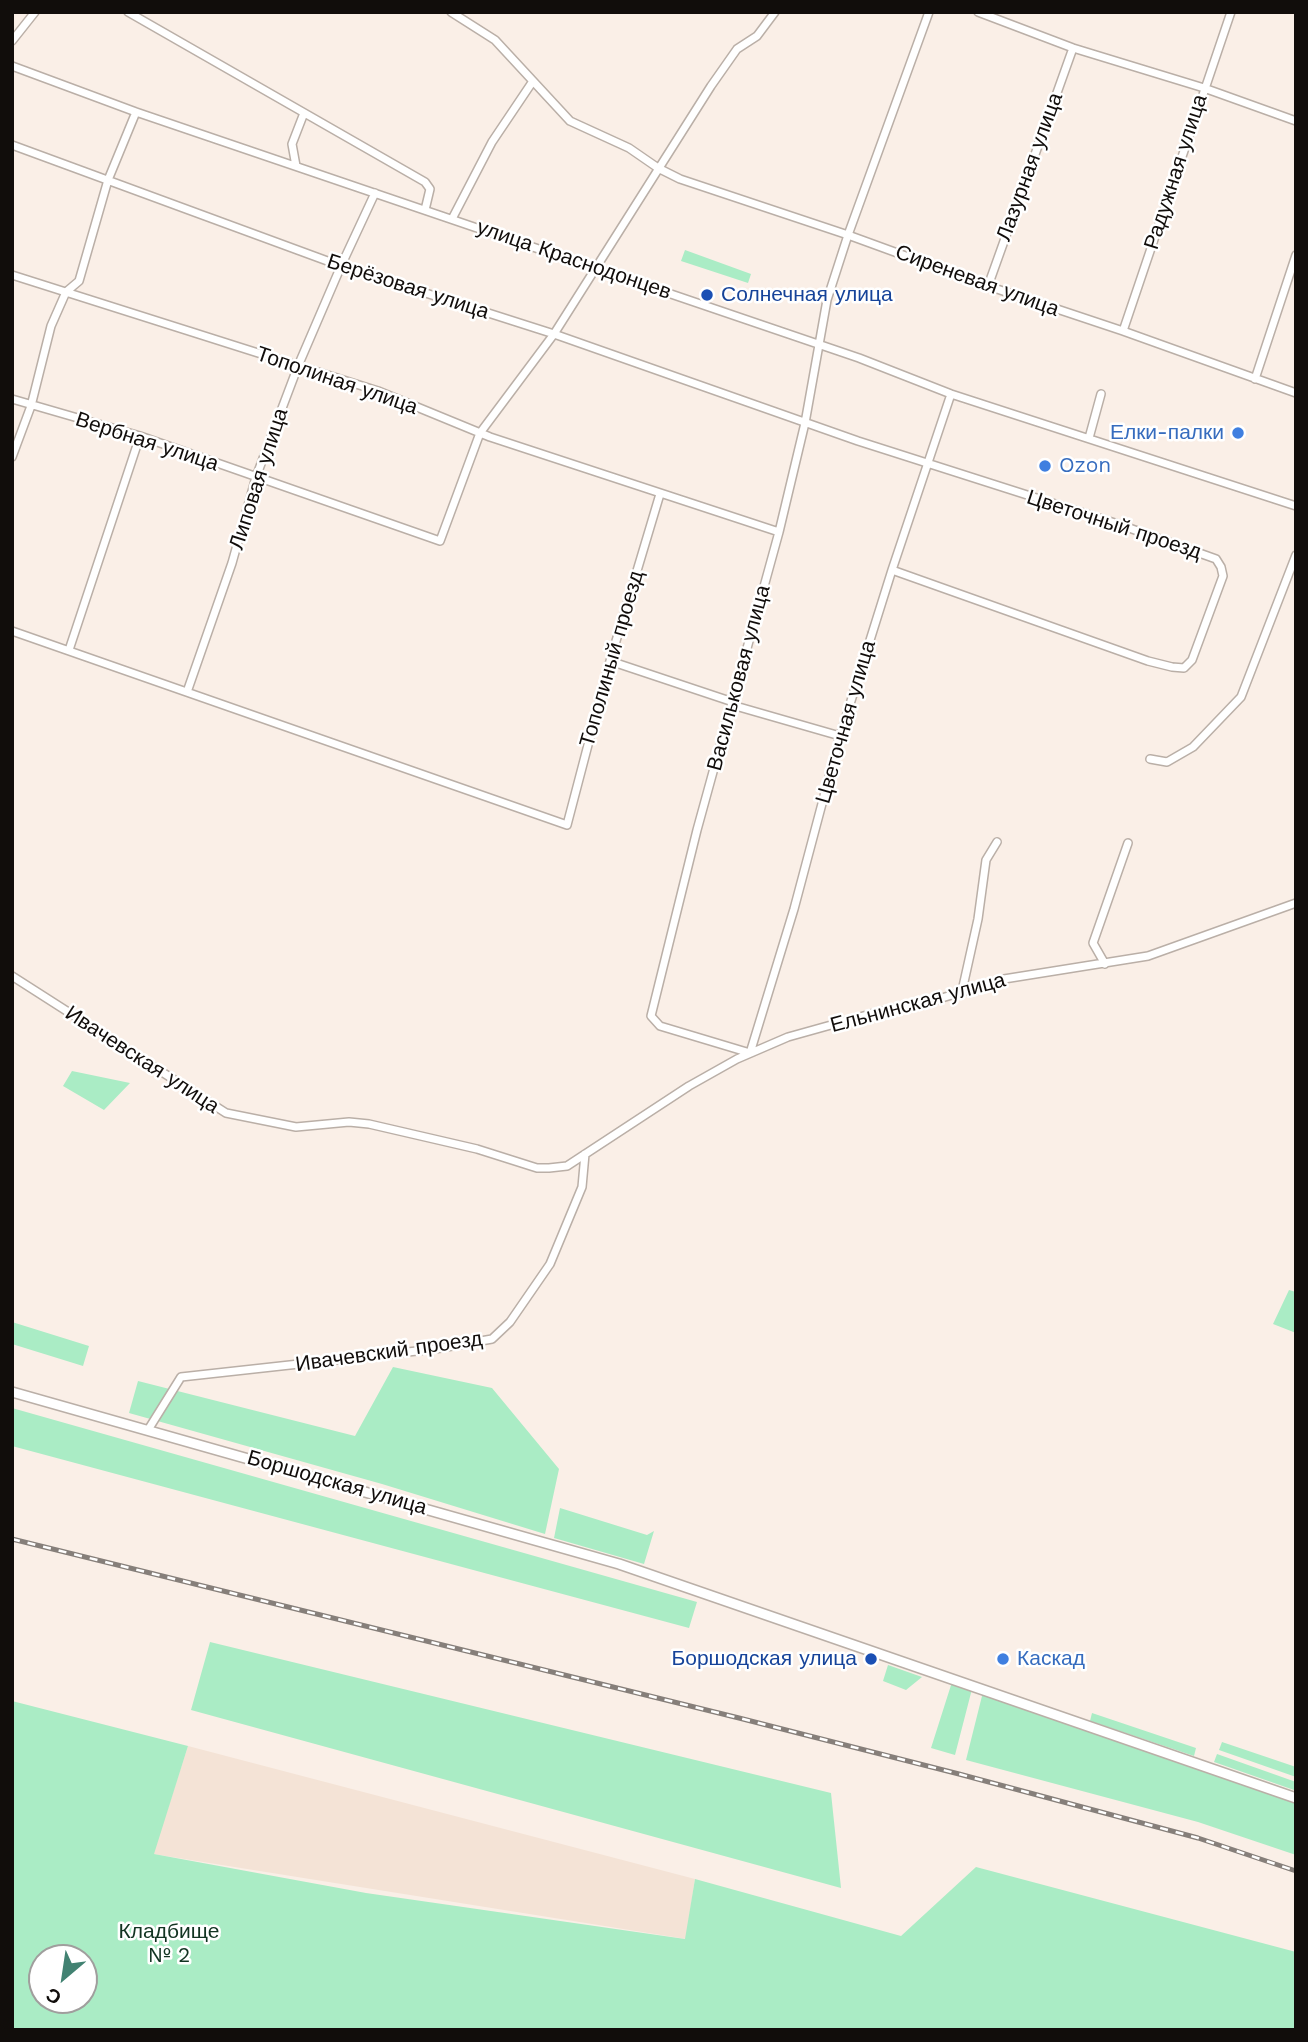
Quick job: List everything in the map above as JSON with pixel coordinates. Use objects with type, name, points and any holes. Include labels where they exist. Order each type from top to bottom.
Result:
[{"type":"street","points":[[12,41],[35,12]]},
{"type":"street","points":[[128,12],[425,182],[430,189],[425,210]]},
{"type":"street","name":"Сиреневая улица","points":[[451,12],[495,40],[570,121],[629,148],[658,168],[701,186],[1296,393]]},
{"type":"street","points":[[480,433],[554,334],[658,168],[737,49],[757,36],[775,12]]},
{"type":"street","points":[[848,235],[929,12]]},
{"type":"street","points":[[978,12],[1073,48],[1204,88],[1296,121]]},
{"type":"street","name":"Радужная улица","points":[[1123,331],[1231,12]]},
{"type":"street","name":"Лазурная улица","points":[[988,286],[1073,48]]},
{"type":"street","name":"улица Краснодонцев","points":[[12,66],[136,112],[859,358],[950,394],[1296,506]]},
{"type":"street","points":[[452,219],[492,142],[533,81]]},
{"type":"street","points":[[12,457],[31,406],[51,326],[66,292],[79,281],[108,180],[136,112]]},
{"type":"street","points":[[296,166],[292,144],[304,113]]},
{"type":"street","name":"Берёзовая улица","points":[[12,145],[341,266],[554,334],[805,423]]},
{"type":"street","name":"Липовая улица","points":[[187,692],[232,563],[256,477],[298,366],[375,193]]},
{"type":"street","name":"Васильковая улица","points":[[750,1053],[660,1026],[651,1016],[697,830],[779,532],[805,423],[827,300],[848,235]]},
{"type":"street","points":[[1255,379],[1296,255]]},
{"type":"street","name":"Тополиная улица","points":[[12,275],[378,391],[480,433],[779,532]]},
{"type":"street","name":"Цветочная улица","points":[[750,1053],[794,909],[840,736],[950,394]]},
{"type":"street","points":[[1089,438],[1101,394]]},
{"type":"street","name":"Вербная улица","points":[[12,400],[140,436],[440,541],[480,433]]},
{"type":"street","name":"Цветочный проезд","points":[[805,423],[1118,524],[1216,559],[1222,567],[1223,576],[1192,660],[1184,668],[1148,661],[892,570]]},
{"type":"street","points":[[69,650],[140,436]]},
{"type":"street","name":"Тополиный проезд","points":[[187,692],[567,825],[610,661],[660,494]]},
{"type":"street","points":[[1150,759],[1167,762],[1193,747],[1241,697],[1296,555]]},
{"type":"street","points":[[12,631],[187,692]]},
{"type":"street","points":[[610,661],[733,702],[739,707],[840,736]]},
{"type":"street","points":[[962,991],[978,919],[986,860],[998,842]]},
{"type":"street","points":[[1105,964],[1093,943],[1128,843]]},
{"type":"street","name":"Ельнинская улица","points":[[567,1166],[689,1086],[750,1053],[800,1034],[1012,978],[1148,956],[1296,903]]},
{"type":"street","name":"Ивачевская улица","points":[[12,976],[226,1113],[296,1127],[349,1122],[369,1124],[477,1149],[537,1168],[567,1166]]},
{"type":"street","name":"Ивачевский проезд","points":[[148,1430],[181,1377],[435,1349],[492,1339],[510,1322],[550,1264],[582,1187],[585,1154]]},
{"type":"street","name":"Боршодская улица","points":[[12,1392],[619,1563],[1296,1798]]},
{"type":"shaded area","points":[[188,1746],[695,1879],[686,1939],[153,1854]]},
{"type":"green space","points":[[685,250],[751,274],[748,283],[681,261]]},
{"type":"green space","points":[[72,1071],[130,1083],[104,1110],[63,1086]]},
{"type":"green space","points":[[1289,1290],[1296,1292],[1296,1333],[1273,1324]]},
{"type":"green space","points":[[12,1322],[89,1346],[83,1366],[12,1344]]},
{"type":"green space","points":[[393,1367],[492,1388],[559,1469],[545,1534],[382,1484],[129,1413],[138,1381],[355,1436]]},
{"type":"green space","points":[[12,1408],[697,1602],[689,1628],[12,1446]]},
{"type":"green space","points":[[560,1508],[647,1535],[654,1531],[644,1564],[554,1538]]},
{"type":"green space","points":[[210,1642],[831,1793],[841,1888],[191,1710]]},
{"type":"green space","points":[[888,1665],[922,1677],[906,1690],[883,1681]]},
{"type":"green space","points":[[952,1682],[972,1689],[955,1755],[931,1748]]},
{"type":"green space","points":[[983,1692],[1296,1801],[1296,1855],[1198,1822],[966,1760]]},
{"type":"green space","name":"Кладбище № 2","points":[[12,1701],[188,1746],[154,1854],[366,1893],[685,1939],[695,1879],[901,1936],[976,1867],[1296,1952],[1296,2030],[12,2030]]},
{"type":"green space","points":[[1092,1713],[1196,1748],[1194,1756],[1090,1721]]},
{"type":"green space","points":[[1222,1742],[1296,1767],[1296,1777],[1219,1750]]},
{"type":"green space","points":[[1217,1754],[1296,1782],[1294,1790],[1214,1762]]},
{"type":"railway","points":[[12,1539],[959,1774],[1198,1838],[1296,1871]]},
{"type":"place","name":"Солнечная улица","points":[[707,295]]},
{"type":"place","name":"Елки-палки","points":[[1238,433]]},
{"type":"place","name":"Ozon","points":[[1045,466]]},
{"type":"place","name":"Боршодская улица","points":[[871,1659]]},
{"type":"place","name":"Каскад","points":[[1003,1659]]}]
